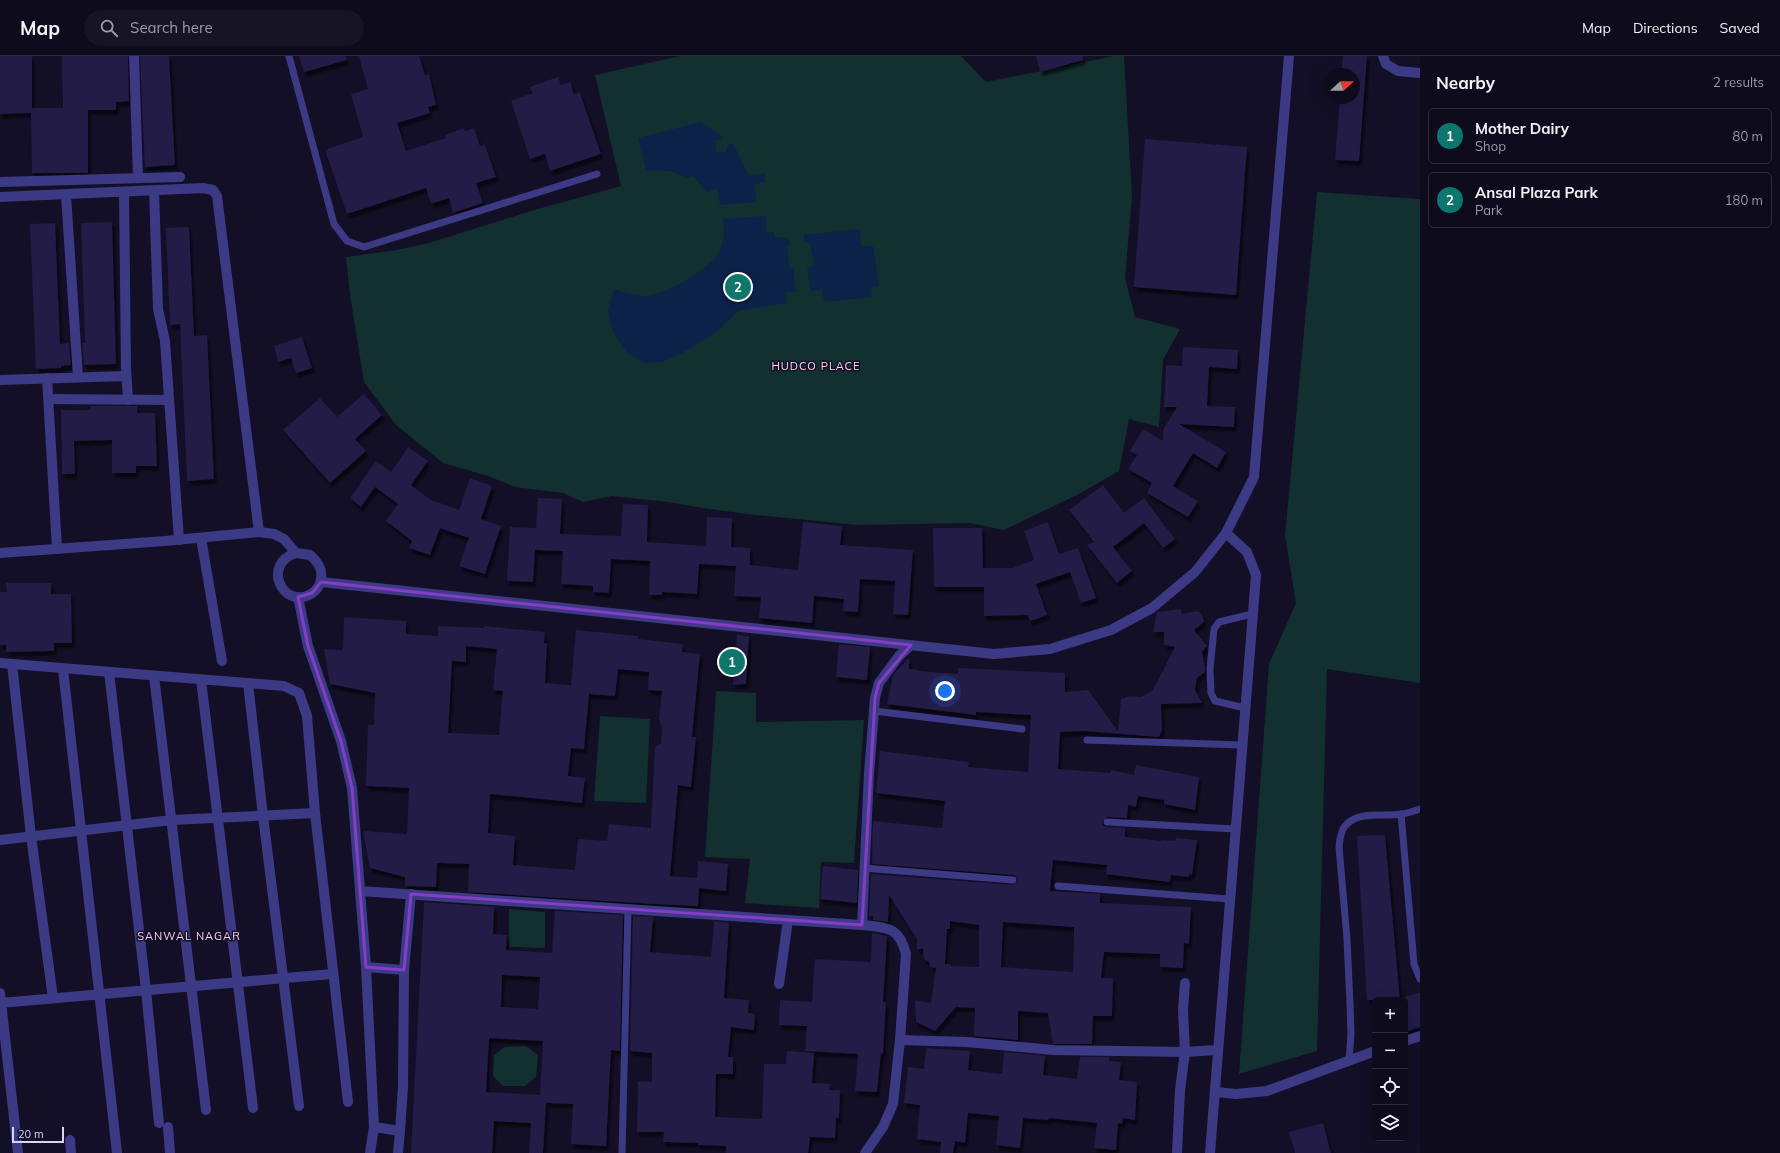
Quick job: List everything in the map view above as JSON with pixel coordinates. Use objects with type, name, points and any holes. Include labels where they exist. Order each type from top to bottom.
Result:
[{"type":"street","points":[[134,56],[138,178]]},
{"type":"street","points":[[321,582],[994,654],[1050,649],[1111,630],[1152,608],[1190,576],[1226,533],[1254,476],[1289,56]]},
{"type":"street","points":[[1383,56],[1386,64],[1398,71],[1420,73]]},
{"type":"street","points":[[0,182],[180,177]]},
{"type":"street","points":[[0,197],[124,193],[203,188],[214,190],[217,196],[259,532]]},
{"type":"street","points":[[154,191],[158,309],[165,341],[179,540]]},
{"type":"street","points":[[124,193],[126,376],[128,400]]},
{"type":"street","points":[[66,195],[78,377]]},
{"type":"street","points":[[0,380],[126,376]]},
{"type":"street","points":[[47,378],[58,549]]},
{"type":"street","points":[[49,399],[169,400]]},
{"type":"street","points":[[0,553],[179,540],[259,532],[274,534],[284,539],[296,553]]},
{"type":"street","points":[[1210,1153],[1216,1092],[1229,899],[1256,575],[1247,552],[1226,533]]},
{"type":"street","points":[[200,538],[222,661]]},
{"type":"street","points":[[296,553],[310,556],[316,560],[320,567],[321,582],[312,593],[305,597],[298,597],[286,593],[278,580],[278,572],[283,560],[289,555],[296,553]]},
{"type":"street","points":[[298,597],[308,646],[341,741],[352,788],[366,967],[374,1127],[370,1153]]},
{"type":"street","points":[[862,925],[874,698],[879,683],[899,656],[911,645]]},
{"type":"street","points":[[0,663],[284,686],[299,693],[307,716],[315,813],[332,974],[348,1102]]},
{"type":"street","points":[[12,664],[31,836],[53,998]]},
{"type":"street","points":[[63,669],[117,1153]]},
{"type":"street","points":[[109,672],[126,825],[163,1125],[170,1153]]},
{"type":"street","points":[[154,676],[172,820],[190,987],[206,1110]]},
{"type":"street","points":[[201,680],[253,1108]]},
{"type":"street","points":[[248,683],[299,1106]]},
{"type":"street","points":[[0,840],[172,820],[315,813]]},
{"type":"street","points":[[360,891],[862,925],[885,928],[893,932],[902,940],[906,954],[900,1040],[893,1104],[883,1127],[866,1153]]},
{"type":"street","points":[[398,1153],[403,1087],[404,970],[411,894]]},
{"type":"street","points":[[779,984],[788,920]]},
{"type":"street","points":[[366,967],[404,970]]},
{"type":"street","points":[[18,1153],[0,1000],[53,998],[332,974]]},
{"type":"street","points":[[1177,1153],[1179,1108],[1185,1052],[1183,1010],[1185,983]]},
{"type":"street","points":[[1408,1040],[1420,1036]]},
{"type":"street","points":[[900,1040],[967,1042],[1053,1050],[1185,1052],[1218,1050]]},
{"type":"street","points":[[1216,1092],[1236,1094],[1267,1091],[1372,1052]]},
{"type":"street","points":[[374,1127],[400,1131]]},
{"type":"street","points":[[70,1140],[71,1153]]},
{"type":"lane","points":[[289,56],[334,224],[347,241],[364,247],[597,174]]},
{"type":"lane","points":[[1245,708],[1215,701],[1211,693],[1211,642],[1214,629],[1219,622],[1252,614]]},
{"type":"lane","points":[[874,711],[1022,729]]},
{"type":"lane","points":[[1087,740],[1242,745]]},
{"type":"lane","points":[[1349,1060],[1351,1034],[1347,939],[1339,847],[1340,835],[1345,826],[1355,820],[1374,814],[1401,814],[1420,809]]},
{"type":"lane","points":[[1401,814],[1414,964],[1420,979]]},
{"type":"lane","points":[[1107,822],[1235,829]]},
{"type":"lane","points":[[864,868],[1013,880]]},
{"type":"lane","points":[[1058,886],[1229,899]]},
{"type":"lane","points":[[622,1153],[628,909]]},
{"type":"highlighted area","points":[[321,582],[911,645],[879,683],[875,698],[862,925],[411,894],[404,970],[366,967],[352,788],[341,741],[308,646],[298,597],[312,593]]},
{"type":"green space","points":[[680,56],[961,56],[986,82],[1114,56],[1124,56],[1132,197],[1125,278],[1135,317],[1180,329],[1163,360],[1159,427],[1129,419],[1119,471],[1079,494],[1004,530],[970,523],[858,525],[747,514],[668,502],[612,496],[583,502],[563,493],[515,487],[488,476],[443,463],[396,425],[364,382],[350,295],[346,257],[397,250],[429,243],[534,210],[621,186],[595,75]]},
{"type":"green space","points":[[1317,192],[1420,199],[1420,683],[1327,669],[1317,1051],[1239,1074],[1269,664],[1296,603],[1285,536]]},
{"type":"green space","points":[[716,691],[756,693],[756,722],[864,720],[854,863],[821,862],[819,908],[745,903],[750,859],[705,857]]},
{"type":"green space","points":[[600,716],[650,719],[646,803],[594,801]]},
{"type":"green space","points":[[509,909],[545,912],[545,948],[509,947]]},
{"type":"green space","points":[[526,1046],[538,1055],[536,1077],[525,1086],[503,1086],[493,1076],[494,1055],[505,1047]]},
{"type":"water","points":[[701,122],[724,138],[715,141],[716,152],[726,152],[728,145],[733,143],[749,176],[765,173],[765,182],[754,184],[757,202],[720,205],[717,188],[707,193],[693,176],[689,178],[670,171],[646,170],[638,138]]},
{"type":"water","points":[[766,216],[766,233],[774,232],[775,237],[789,238],[790,245],[787,246],[789,267],[793,268],[796,292],[784,292],[787,303],[738,311],[715,333],[679,355],[662,362],[644,363],[627,353],[614,334],[610,321],[608,311],[614,289],[629,294],[644,296],[663,292],[684,282],[711,262],[717,255],[723,238],[723,219]]},
{"type":"water","points":[[859,229],[862,246],[873,246],[879,286],[871,287],[872,297],[824,302],[822,290],[811,291],[807,268],[814,265],[810,243],[804,243],[804,235]]},
{"type":"building","points":[[0,56],[32,56],[32,108],[63,108],[62,56],[128,56],[129,101],[116,102],[116,110],[88,110],[88,173],[32,173],[31,113],[0,114]]},
{"type":"building","points":[[140,56],[169,56],[175,165],[145,167]]},
{"type":"building","points":[[299,56],[346,56],[347,60],[304,72]]},
{"type":"building","points":[[359,56],[419,56],[425,75],[429,74],[436,105],[428,107],[430,113],[397,123],[406,151],[446,138],[445,135],[464,128],[465,131],[474,128],[480,146],[485,145],[496,177],[476,183],[483,203],[453,213],[449,198],[431,204],[426,188],[347,214],[325,150],[363,137],[351,94],[368,89]]},
{"type":"building","points":[[1036,56],[1083,56],[1083,60],[1040,72]]},
{"type":"building","points":[[1343,56],[1367,56],[1359,161],[1335,160],[1340,104],[1360,104],[1360,68],[1342,68]]},
{"type":"building","points":[[558,77],[561,85],[570,82],[574,94],[580,93],[601,154],[550,171],[545,154],[530,159],[511,101],[533,93],[530,87]]},
{"type":"building","points":[[1145,139],[1247,147],[1236,295],[1134,287]]},
{"type":"building","points":[[112,222],[116,364],[84,365],[82,343],[85,343],[81,223]]},
{"type":"building","points":[[55,223],[60,344],[69,343],[71,365],[61,366],[61,368],[36,369],[30,224]]},
{"type":"building","points":[[189,227],[194,336],[207,335],[214,479],[187,481],[180,324],[170,325],[166,228]]},
{"type":"building","points":[[302,337],[312,368],[296,373],[291,358],[278,362],[274,346]]},
{"type":"building","points":[[1183,347],[1238,350],[1237,369],[1209,367],[1207,406],[1235,407],[1234,427],[1179,424],[1226,452],[1217,468],[1193,453],[1173,486],[1198,501],[1188,517],[1147,493],[1152,483],[1128,469],[1137,455],[1130,451],[1143,429],[1163,441],[1163,430],[1177,407],[1164,407],[1166,365],[1182,366]]},
{"type":"building","points":[[364,394],[382,415],[355,439],[366,451],[330,483],[283,430],[320,398],[337,417]]},
{"type":"building","points":[[91,406],[137,406],[137,413],[155,413],[157,466],[136,466],[136,473],[112,473],[112,440],[74,441],[75,474],[62,474],[61,410],[91,410]]},
{"type":"building","points":[[408,447],[428,461],[411,485],[431,500],[459,510],[470,478],[492,486],[481,519],[501,526],[485,574],[459,566],[469,538],[440,528],[430,555],[409,548],[412,541],[386,521],[398,504],[375,487],[361,507],[350,498],[376,461],[391,472]]},
{"type":"building","points":[[1103,485],[1124,513],[1144,498],[1175,539],[1163,548],[1144,523],[1113,547],[1132,571],[1117,583],[1087,545],[1094,542],[1069,510]]},
{"type":"building","points":[[538,498],[562,499],[560,534],[621,536],[623,504],[648,505],[647,542],[706,546],[707,517],[732,518],[731,547],[750,548],[750,565],[798,570],[803,522],[842,526],[840,545],[913,550],[908,615],[893,614],[895,581],[860,579],[858,612],[843,611],[844,599],[814,596],[812,623],[759,618],[761,597],[734,596],[736,566],[699,564],[697,594],[662,592],[662,595],[649,595],[650,561],[611,559],[609,593],[593,592],[593,586],[561,584],[563,551],[535,550],[533,582],[507,581],[510,527],[536,528]]},
{"type":"building","points":[[1048,522],[1059,554],[1078,548],[1096,598],[1081,603],[1070,572],[1036,584],[1047,615],[1030,621],[1028,615],[984,616],[984,587],[934,587],[933,528],[982,528],[983,568],[1013,568],[1034,560],[1024,531]]},
{"type":"building","points":[[6,583],[51,583],[51,594],[71,594],[72,643],[54,643],[54,651],[6,652],[6,645],[0,645],[0,592],[7,592]]},
{"type":"building","points":[[1181,609],[1182,614],[1198,611],[1202,614],[1204,622],[1194,630],[1207,646],[1202,652],[1205,672],[1197,678],[1195,690],[1202,703],[1161,704],[1162,730],[1159,737],[1084,731],[1060,732],[1058,769],[1110,773],[1111,770],[1134,775],[1136,765],[1199,777],[1195,810],[1164,804],[1164,800],[1138,796],[1136,807],[1128,805],[1127,818],[1107,817],[1102,821],[1103,825],[1106,827],[1125,828],[1125,837],[1161,841],[1175,841],[1176,838],[1197,840],[1192,875],[1189,874],[1189,877],[1171,875],[1170,882],[1106,874],[1107,865],[1053,860],[1050,891],[1100,894],[1100,903],[1191,907],[1189,944],[1184,943],[1183,968],[1160,967],[1160,954],[1104,952],[1101,978],[1113,978],[1112,1016],[1093,1016],[1092,1044],[1053,1044],[1048,1013],[1018,1011],[1018,1040],[974,1036],[975,1008],[956,1007],[935,1031],[916,1022],[915,1000],[931,1003],[936,968],[930,967],[929,962],[924,959],[923,949],[917,949],[917,939],[889,895],[888,922],[873,920],[873,916],[869,916],[871,874],[1013,885],[1017,883],[1018,880],[1016,876],[1013,875],[872,864],[873,821],[942,828],[945,801],[876,793],[880,751],[969,762],[968,767],[1028,772],[1031,715],[976,712],[976,715],[887,704],[893,675],[909,658],[909,669],[918,671],[958,674],[958,668],[1065,673],[1065,692],[1088,690],[1118,731],[1121,699],[1130,696],[1141,697],[1153,690],[1175,647],[1164,645],[1164,632],[1153,632],[1157,612]],"holes":[[[950,921],[979,925],[979,967],[951,966],[951,964],[945,964],[947,929],[950,929]],[[1003,922],[1074,927],[1073,972],[1001,967]]]},
{"type":"building","points":[[344,617],[406,621],[406,634],[438,636],[438,626],[484,628],[484,626],[545,632],[544,643],[547,643],[545,683],[571,685],[576,630],[638,636],[638,639],[683,644],[682,652],[700,654],[692,737],[696,737],[691,787],[678,785],[670,876],[697,878],[698,861],[728,864],[726,891],[699,888],[698,906],[468,892],[469,864],[437,863],[436,887],[405,886],[405,877],[370,868],[363,831],[407,834],[409,788],[366,786],[368,725],[374,725],[375,693],[330,684],[324,649],[343,650]],"holes":[[[466,646],[497,649],[493,690],[503,691],[499,735],[448,733],[452,661],[466,662]],[[618,669],[649,672],[648,690],[662,691],[659,719],[662,729],[661,744],[655,747],[651,828],[609,824],[607,841],[578,839],[575,870],[513,865],[515,836],[488,833],[490,794],[582,803],[585,778],[568,776],[571,748],[584,749],[589,694],[615,696]]]},
{"type":"building","points":[[737,635],[749,636],[746,684],[733,685],[735,666],[717,664],[719,650],[736,651]]},
{"type":"building","points":[[839,644],[870,647],[867,680],[836,677]]},
{"type":"building","points":[[1385,835],[1400,997],[1372,997],[1372,1000],[1367,1000],[1357,836]]},
{"type":"building","points":[[823,866],[858,870],[857,903],[820,899]]},
{"type":"building","points":[[424,902],[494,907],[493,934],[507,935],[506,950],[552,953],[555,911],[623,915],[620,1051],[611,1050],[606,1146],[571,1144],[573,1104],[546,1103],[543,1153],[529,1153],[531,1123],[494,1121],[492,1153],[411,1153]],"holes":[[[502,975],[540,977],[538,1009],[501,1007]],[[489,1038],[543,1041],[540,1095],[486,1092]]]},
{"type":"building","points":[[633,916],[653,917],[650,952],[711,957],[714,921],[729,923],[724,998],[749,1000],[748,1013],[755,1014],[754,1030],[731,1027],[728,1057],[733,1057],[733,1074],[716,1074],[715,1117],[762,1119],[764,1064],[786,1064],[787,1051],[814,1053],[812,1083],[830,1084],[829,1090],[840,1090],[839,1118],[836,1118],[835,1138],[810,1137],[808,1153],[726,1153],[726,1146],[698,1145],[698,1143],[663,1142],[664,1132],[637,1132],[638,1081],[652,1082],[652,1053],[630,1051]]},
{"type":"building","points":[[872,933],[887,936],[883,1002],[886,1002],[883,1054],[881,1053],[877,1092],[855,1091],[858,1054],[805,1051],[807,1026],[779,1025],[780,1000],[812,1002],[815,959],[871,962]]},
{"type":"building","points":[[1420,992],[1420,1027],[1408,1031],[1408,997],[1405,997]]},
{"type":"building","points":[[926,1048],[970,1051],[968,1070],[1002,1074],[1004,1052],[1045,1056],[1043,1075],[1077,1079],[1080,1057],[1109,1057],[1109,1061],[1121,1062],[1119,1080],[1137,1082],[1135,1120],[1123,1118],[1122,1124],[1118,1123],[1116,1150],[1094,1148],[1097,1123],[1049,1118],[1048,1120],[1023,1118],[1020,1148],[996,1145],[999,1116],[968,1113],[965,1143],[955,1141],[953,1153],[940,1153],[941,1142],[917,1139],[920,1105],[904,1103],[908,1067],[924,1069]]},
{"type":"building","points":[[1323,1123],[1331,1153],[1295,1153],[1289,1132]]},
{"type":"place","name":"Ansal Plaza Park","points":[[738,287]]},
{"type":"place","name":"Mother Dairy","points":[[732,662]]},
{"type":"district","name":"HUDCO PLACE","points":[[816,366]]},
{"type":"district","name":"SANWAL NAGAR","points":[[189,936]]}]
